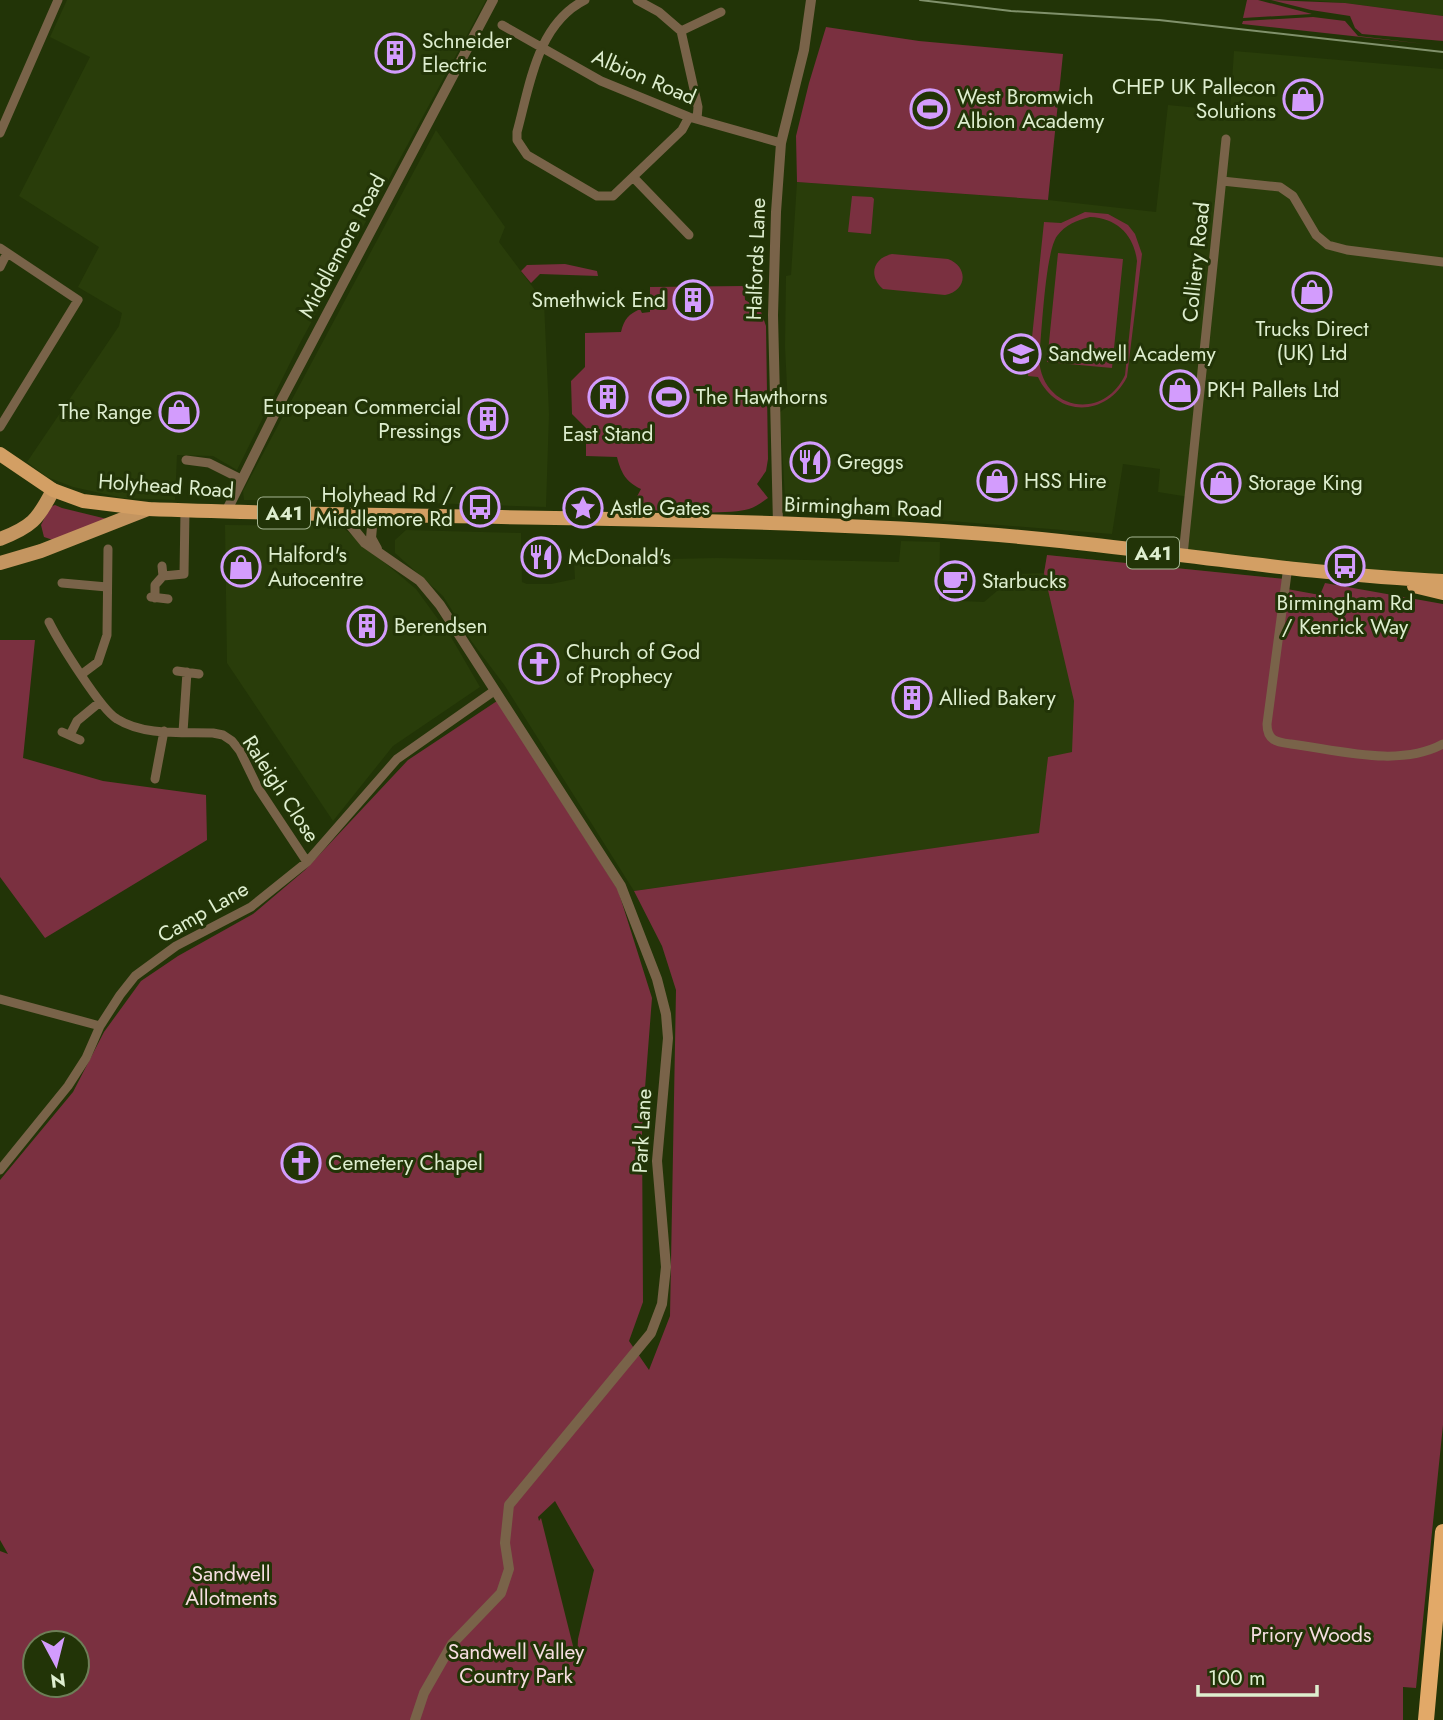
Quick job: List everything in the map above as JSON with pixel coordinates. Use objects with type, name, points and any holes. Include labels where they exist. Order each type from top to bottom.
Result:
[{"type":"highway","name":"Holyhead Road","points":[[0,454],[53,490],[83,501],[148,509],[342,514]]},
{"type":"highway","name":"Birmingham Road","points":[[342,514],[778,523],[986,534],[1379,578],[1443,581]]},
{"type":"highway","name":"Birmingham Road","points":[[1379,578],[1443,593]]},
{"type":"highway","points":[[1426,1720],[1443,1532]]},
{"type":"main road","points":[[7,536],[33,523],[53,490]]},
{"type":"main road","points":[[0,563],[148,509]]},
{"type":"main road","points":[[33,523],[33,532],[40,543],[52,546]]},
{"type":"main road","points":[[7,536],[21,542],[15,558]]},
{"type":"street","points":[[0,133],[58,0]]},
{"type":"street","name":"Middlemore Road","points":[[226,512],[493,0]]},
{"type":"street","points":[[585,0],[567,11],[541,48],[517,140],[527,155],[597,196],[606,198],[617,194],[682,130],[693,118],[698,107],[681,31],[659,12],[637,0]]},
{"type":"street","name":"Halfords Lane","points":[[778,523],[773,289],[776,212],[781,143],[804,50],[811,0]]},
{"type":"street","points":[[681,31],[720,12]]},
{"type":"street","name":"Albion Road","points":[[502,25],[601,81],[693,118],[781,143]]},
{"type":"street","name":"Colliery Road","points":[[1182,555],[1226,139]]},
{"type":"street","points":[[633,177],[689,235]]},
{"type":"street","points":[[1222,181],[1280,187],[1293,196],[1316,235],[1328,245],[1347,250],[1443,262]]},
{"type":"street","points":[[0,267],[4,251],[78,300],[0,427]]},
{"type":"street","points":[[186,460],[209,463],[242,479]]},
{"type":"street","points":[[163,576],[184,574],[185,510]]},
{"type":"street","name":"Park Lane","points":[[342,514],[356,534],[420,581],[440,605],[621,886],[657,979],[666,1014],[668,1038],[657,1161],[666,1275],[662,1304],[650,1334],[509,1506],[505,1543],[509,1569],[501,1592],[452,1644],[424,1693],[415,1720]]},
{"type":"street","points":[[373,516],[371,538],[378,552]]},
{"type":"street","points":[[82,674],[98,662],[107,635],[108,550]]},
{"type":"street","points":[[162,566],[163,576],[155,585],[153,598],[168,599]]},
{"type":"street","points":[[1288,566],[1267,724],[1267,733],[1271,738],[1291,744],[1396,757],[1420,753],[1443,744]]},
{"type":"street","points":[[62,583],[107,587]]},
{"type":"street","name":"Raleigh Close","points":[[49,622],[100,702],[116,719],[146,730],[223,735],[232,741],[240,751],[258,788],[307,862]]},
{"type":"street","points":[[183,732],[182,671],[199,674]]},
{"type":"street","name":"Camp Lane","points":[[0,1170],[68,1086],[120,995],[147,966],[176,946],[251,906],[307,862],[397,759],[494,691]]},
{"type":"street","points":[[80,740],[66,734],[100,702]]},
{"type":"street","points":[[155,779],[162,769],[164,731]]},
{"type":"street","points":[[0,999],[100,1026]]},
{"type":"shaded area","points":[[67,0],[486,0],[299,345],[237,470],[213,456],[177,455],[175,500],[123,498],[73,487],[47,477],[27,462],[119,326],[122,313],[78,287],[99,247],[19,196],[90,57],[50,37]]},
{"type":"shaded area","points":[[1306,0],[1443,0],[1443,16],[1345,3]]},
{"type":"shaded area","points":[[1234,51],[1443,69],[1443,586],[1183,555],[1189,497],[1158,492],[1160,469],[1123,464],[1112,534],[912,518],[796,513],[788,508],[785,498],[780,412],[788,406],[786,276],[791,275],[797,182],[1048,200],[1156,212],[1168,105],[1230,111]]},
{"type":"shaded area","points":[[436,130],[505,227],[499,242],[544,302],[549,414],[546,507],[335,500],[244,500],[243,491]]},
{"type":"shaded area","points":[[225,525],[341,526],[416,589],[451,637],[480,687],[393,746],[333,821],[227,663]]},
{"type":"shaded area","points":[[406,530],[521,533],[522,582],[527,584],[551,584],[575,579],[574,561],[717,558],[899,562],[901,541],[940,542],[939,600],[984,602],[1017,574],[1044,573],[1047,555],[1285,579],[1072,752],[1048,758],[1040,833],[634,891],[505,686],[472,642],[443,596],[395,553],[395,540]]},
{"type":"green space","points":[[1247,0],[1258,0],[1312,14],[1243,18]]},
{"type":"green space","points":[[1271,0],[1345,3],[1443,16],[1443,41],[1362,34],[1355,28],[1350,16]]},
{"type":"green space","points":[[1313,17],[1345,21],[1358,36],[1425,44],[1242,24],[1243,21]]},
{"type":"green space","name":"West Bromwich Albion Academy","points":[[826,27],[919,41],[1063,54],[1048,200],[797,182],[796,136]]},
{"type":"green space","points":[[852,196],[874,199],[871,234],[848,232]]},
{"type":"green space","points":[[1085,212],[1108,214],[1128,225],[1135,234],[1142,254],[1127,377],[1107,400],[1082,407],[1069,406],[1057,400],[1046,390],[1038,377],[1028,376],[1044,222],[1061,223]],"holes":[[[1100,218],[1116,225],[1128,236],[1137,261],[1125,375],[1115,390],[1103,399],[1089,404],[1074,404],[1061,399],[1050,389],[1042,376],[1039,358],[1047,275],[1053,245],[1060,232],[1080,220]]]},
{"type":"green space","points":[[1058,253],[1123,259],[1112,368],[1047,362]]},
{"type":"green space","points":[[892,254],[948,259],[959,267],[963,279],[958,289],[945,295],[883,289],[875,279],[875,268],[880,259]]},
{"type":"green space","points":[[565,264],[597,271],[598,276],[540,274],[531,283],[521,271],[527,265]]},
{"type":"green space","name":"The Hawthorns","points":[[744,286],[745,300],[760,309],[766,326],[768,459],[766,471],[757,484],[768,498],[749,509],[709,513],[672,512],[632,506],[641,489],[625,476],[617,457],[586,456],[586,428],[572,414],[571,381],[585,367],[585,333],[621,332],[625,320],[633,313],[640,309],[642,313],[650,312],[650,287]]},
{"type":"green space","points":[[55,505],[107,519],[53,540],[44,537],[41,525],[50,507]]},
{"type":"green space","points":[[1047,555],[1285,579],[1287,589],[1320,595],[1325,583],[1443,604],[1443,1425],[1416,1688],[1403,1687],[1403,1720],[0,1720],[0,1551],[8,1554],[0,1540],[0,1180],[73,1092],[104,1032],[141,981],[178,956],[253,914],[305,870],[408,760],[497,701],[618,890],[652,998],[642,1127],[643,1302],[629,1341],[649,1370],[670,1316],[676,990],[662,946],[634,891],[1039,833],[1048,757],[1072,752],[1074,701],[1044,573]],"holes":[[[555,1501],[594,1570],[578,1639],[577,1662],[541,1518],[539,1521],[538,1517]]]},
{"type":"green space","points":[[0,640],[35,640],[23,758],[103,781],[206,795],[207,840],[45,938],[0,877]]},
{"type":"tram line","points":[[920,0],[1011,11],[1159,20],[1443,52]]},
{"type":"place","name":"Schneider Electric","points":[[395,53]]},
{"type":"place","name":"CHEP UK Pallecon Solutions","points":[[1303,99]]},
{"type":"place","name":"West Bromwich Albion Academy","points":[[930,109]]},
{"type":"place","name":"Trucks Direct (UK) Ltd","points":[[1312,292]]},
{"type":"place","name":"Smethwick End","points":[[693,300]]},
{"type":"place","name":"Sandwell Academy","points":[[1021,354]]},
{"type":"place","name":"PKH Pallets Ltd","points":[[1180,390]]},
{"type":"place","name":"East Stand","points":[[608,397]]},
{"type":"place","name":"The Hawthorns","points":[[669,397]]},
{"type":"place","name":"The Range","points":[[179,412]]},
{"type":"place","name":"European Commercial Pressings","points":[[488,419]]},
{"type":"place","name":"Greggs","points":[[810,462]]},
{"type":"place","name":"HSS Hire","points":[[997,481]]},
{"type":"place","name":"Storage King","points":[[1221,483]]},
{"type":"place","name":"Holyhead Rd / Middlemore Rd","points":[[480,507]]},
{"type":"place","name":"Astle Gates","points":[[583,508]]},
{"type":"place","name":"McDonald's","points":[[541,557]]},
{"type":"place","name":"Birmingham Rd / Kenrick Way","points":[[1345,566]]},
{"type":"place","name":"Halford's Autocentre","points":[[241,567]]},
{"type":"place","name":"Starbucks","points":[[955,581]]},
{"type":"place","name":"Berendsen","points":[[367,626]]},
{"type":"place","name":"Church of God of Prophecy","points":[[539,664]]},
{"type":"place","name":"Allied Bakery","points":[[912,698]]},
{"type":"place","name":"Cemetery Chapel","points":[[301,1163]]},
{"type":"park label","name":"Sandwell Allotments","points":[[231,1586]]},
{"type":"park label","name":"Priory Woods","points":[[1311,1635]]},
{"type":"park label","name":"Sandwell Valley Country Park","points":[[516,1664]]}]
